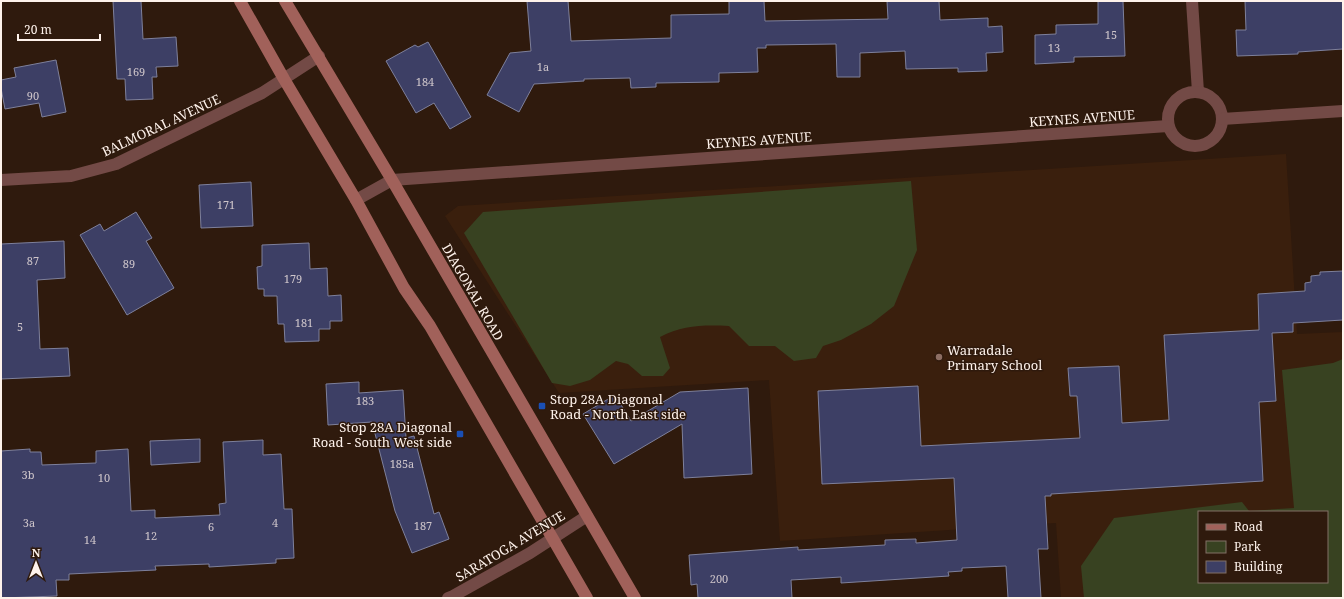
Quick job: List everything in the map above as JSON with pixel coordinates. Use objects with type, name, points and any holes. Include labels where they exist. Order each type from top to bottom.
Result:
[{"type":"main road","points":[[240,1],[284,79],[356,200],[404,288],[430,326],[587,598]]},
{"type":"main road","name":"DIAGONAL ROAD","points":[[285,1],[392,180],[635,598]]},
{"type":"street","points":[[1192,1],[1198,92]]},
{"type":"street","name":"BALMORAL AVENUE","points":[[1,180],[71,176],[116,164],[262,93],[319,56]]},
{"type":"street","points":[[1189,92],[1198,92],[1207,95],[1215,101],[1220,108],[1222,119],[1216,136],[1208,142],[1197,146],[1188,145],[1179,141],[1172,134],[1167,120],[1169,110],[1173,102],[1180,96],[1189,92]]},
{"type":"street","points":[[1222,119],[1343,112]]},
{"type":"street","name":"KEYNES AVENUE","points":[[356,200],[392,180],[1168,126]]},
{"type":"street","name":"SARATOGA AVENUE","points":[[448,598],[553,539],[587,516]]},
{"type":"shaded area","name":"Warradale Primary School","points":[[1286,154],[1297,334],[1343,332],[1343,598],[1061,598],[1056,523],[780,541],[769,380],[559,393],[445,216],[458,206]]},
{"type":"green space","points":[[911,181],[917,250],[894,306],[871,324],[841,340],[823,346],[816,358],[794,361],[775,346],[749,346],[729,326],[693,327],[677,330],[660,337],[670,368],[663,376],[642,376],[628,364],[616,361],[590,380],[570,386],[552,383],[464,233],[483,212]]},
{"type":"green space","points":[[1343,359],[1343,598],[1084,598],[1081,566],[1114,518],[1242,502],[1249,511],[1294,508],[1282,370],[1333,363]]},
{"type":"building","points":[[113,1],[141,1],[143,39],[176,37],[178,66],[156,67],[157,77],[152,77],[153,99],[126,100],[125,79],[117,79]]},
{"type":"building","points":[[527,1],[568,1],[571,41],[671,38],[671,15],[729,14],[729,1],[764,1],[765,21],[888,19],[887,1],[939,1],[940,20],[988,18],[988,27],[1002,26],[1003,52],[986,53],[987,71],[958,72],[958,68],[906,69],[905,51],[860,53],[860,77],[837,77],[836,44],[766,45],[766,48],[757,48],[758,72],[719,73],[719,82],[656,83],[656,87],[631,88],[630,78],[584,79],[584,81],[534,84],[519,112],[487,95],[510,53],[531,51]]},
{"type":"building","points":[[1098,1],[1123,1],[1125,56],[1074,57],[1074,62],[1035,64],[1035,35],[1056,34],[1056,25],[1098,24]]},
{"type":"building","points":[[1245,1],[1343,1],[1343,49],[1298,52],[1298,54],[1237,56],[1236,30],[1246,30]]},
{"type":"building","points":[[428,42],[471,117],[450,129],[434,103],[416,113],[386,61],[415,45],[418,47]]},
{"type":"building","points":[[56,60],[66,112],[42,117],[39,103],[5,109],[1,80],[16,77],[14,68]]},
{"type":"building","points":[[251,182],[253,226],[201,228],[199,185]]},
{"type":"building","points":[[136,212],[152,238],[146,241],[174,288],[127,315],[80,235],[100,224],[104,231]]},
{"type":"building","points":[[64,241],[65,278],[37,280],[40,349],[68,348],[70,376],[1,379],[1,244]]},
{"type":"building","points":[[309,243],[310,269],[327,268],[328,296],[341,295],[342,321],[330,321],[330,329],[319,329],[319,341],[285,342],[284,324],[278,324],[277,296],[264,296],[264,289],[258,289],[257,267],[262,266],[262,245]]},
{"type":"building","points":[[1343,271],[1343,320],[1293,323],[1293,332],[1272,333],[1276,401],[1259,402],[1263,481],[1051,494],[1051,496],[1045,496],[1048,549],[1038,549],[1041,598],[1008,598],[1006,566],[962,568],[962,571],[948,572],[949,576],[841,583],[841,577],[791,580],[792,598],[698,598],[697,584],[691,585],[689,555],[798,547],[798,550],[885,545],[885,540],[916,539],[916,543],[957,540],[954,478],[822,484],[818,391],[918,386],[921,446],[1080,438],[1077,396],[1070,396],[1068,368],[1119,366],[1122,423],[1169,420],[1164,335],[1259,330],[1258,294],[1305,291],[1305,283],[1311,282],[1311,276],[1320,275],[1320,272]]},
{"type":"building","points":[[359,382],[359,393],[403,390],[406,438],[414,436],[434,514],[439,512],[449,539],[412,553],[395,511],[372,422],[328,425],[326,384]]},
{"type":"building","points":[[748,388],[752,474],[684,478],[682,424],[614,464],[583,414],[615,395],[631,421],[680,392]]},
{"type":"building","points":[[200,439],[200,462],[151,465],[150,441]]},
{"type":"building","points":[[263,440],[263,455],[281,454],[284,509],[292,509],[294,558],[276,559],[276,563],[209,567],[209,564],[155,566],[156,570],[69,574],[69,580],[56,580],[57,596],[1,598],[1,451],[30,449],[30,452],[41,452],[42,465],[96,463],[96,451],[128,449],[131,511],[155,510],[155,518],[220,515],[219,504],[226,503],[223,442]]},
{"type":"place","name":"Warradale Primary School","points":[[939,357]]},
{"type":"place","name":"Stop 28A Diagonal Road - North East side","points":[[542,406]]},
{"type":"place","name":"Stop 28A Diagonal Road - South West side","points":[[460,434]]}]
